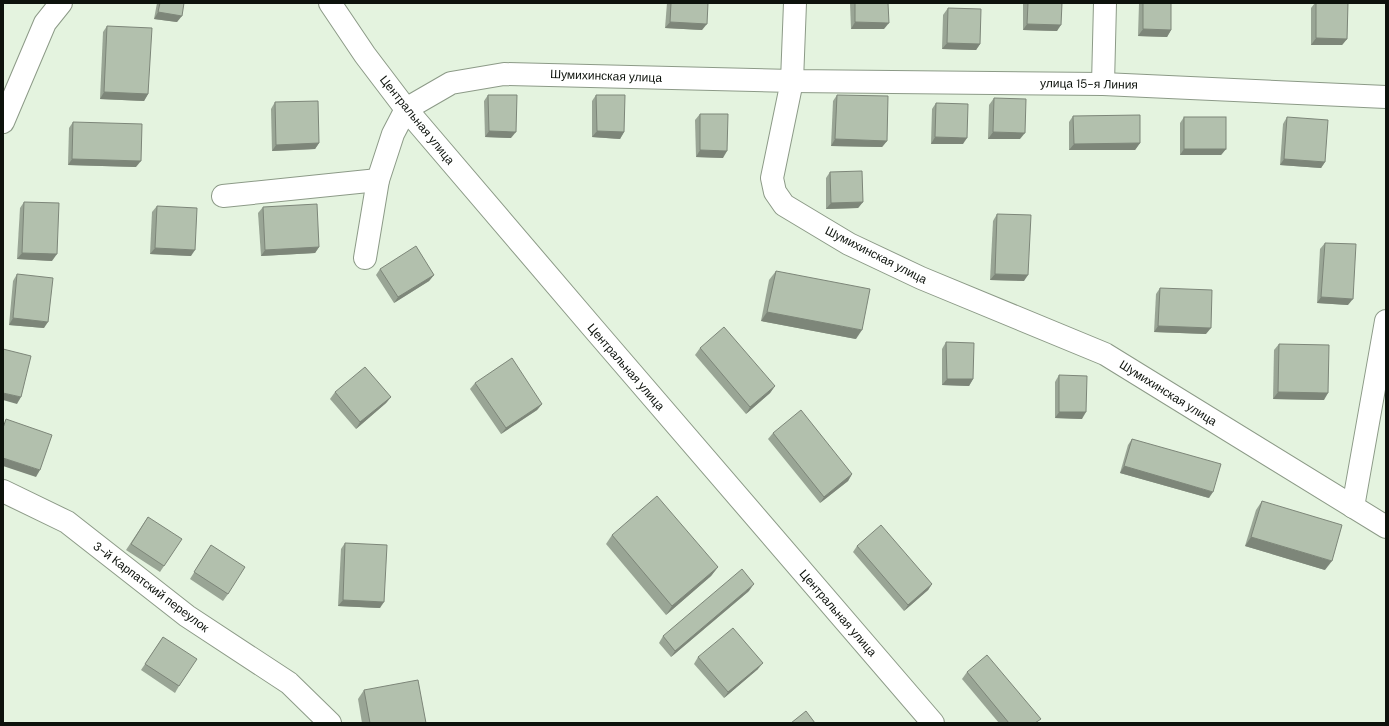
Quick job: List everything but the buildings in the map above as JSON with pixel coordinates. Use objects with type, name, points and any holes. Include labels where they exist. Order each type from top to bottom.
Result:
[{"type":"street","points":[[3,122],[45,23],[61,3]]},
{"type":"street","name":"Центральная улица","points":[[330,3],[361,49],[406,109],[933,723]]},
{"type":"street","points":[[792,82],[795,3]]},
{"type":"street","points":[[1103,84],[1105,3]]},
{"type":"street","name":"Шумихинская улица","points":[[406,109],[451,83],[504,74],[792,82],[772,178],[775,192],[784,205],[849,244],[920,278],[1105,354],[1386,527]]},
{"type":"street","name":"улица 15-я Линия","points":[[792,82],[1103,84],[1386,97]]},
{"type":"street","points":[[365,258],[378,180],[393,134],[406,109]]},
{"type":"street","points":[[223,196],[378,180]]},
{"type":"street","points":[[1353,507],[1386,321]]},
{"type":"street","name":"3-й Карпатский переулок","points":[[3,491],[67,522],[187,616],[289,683],[330,723]]}]
